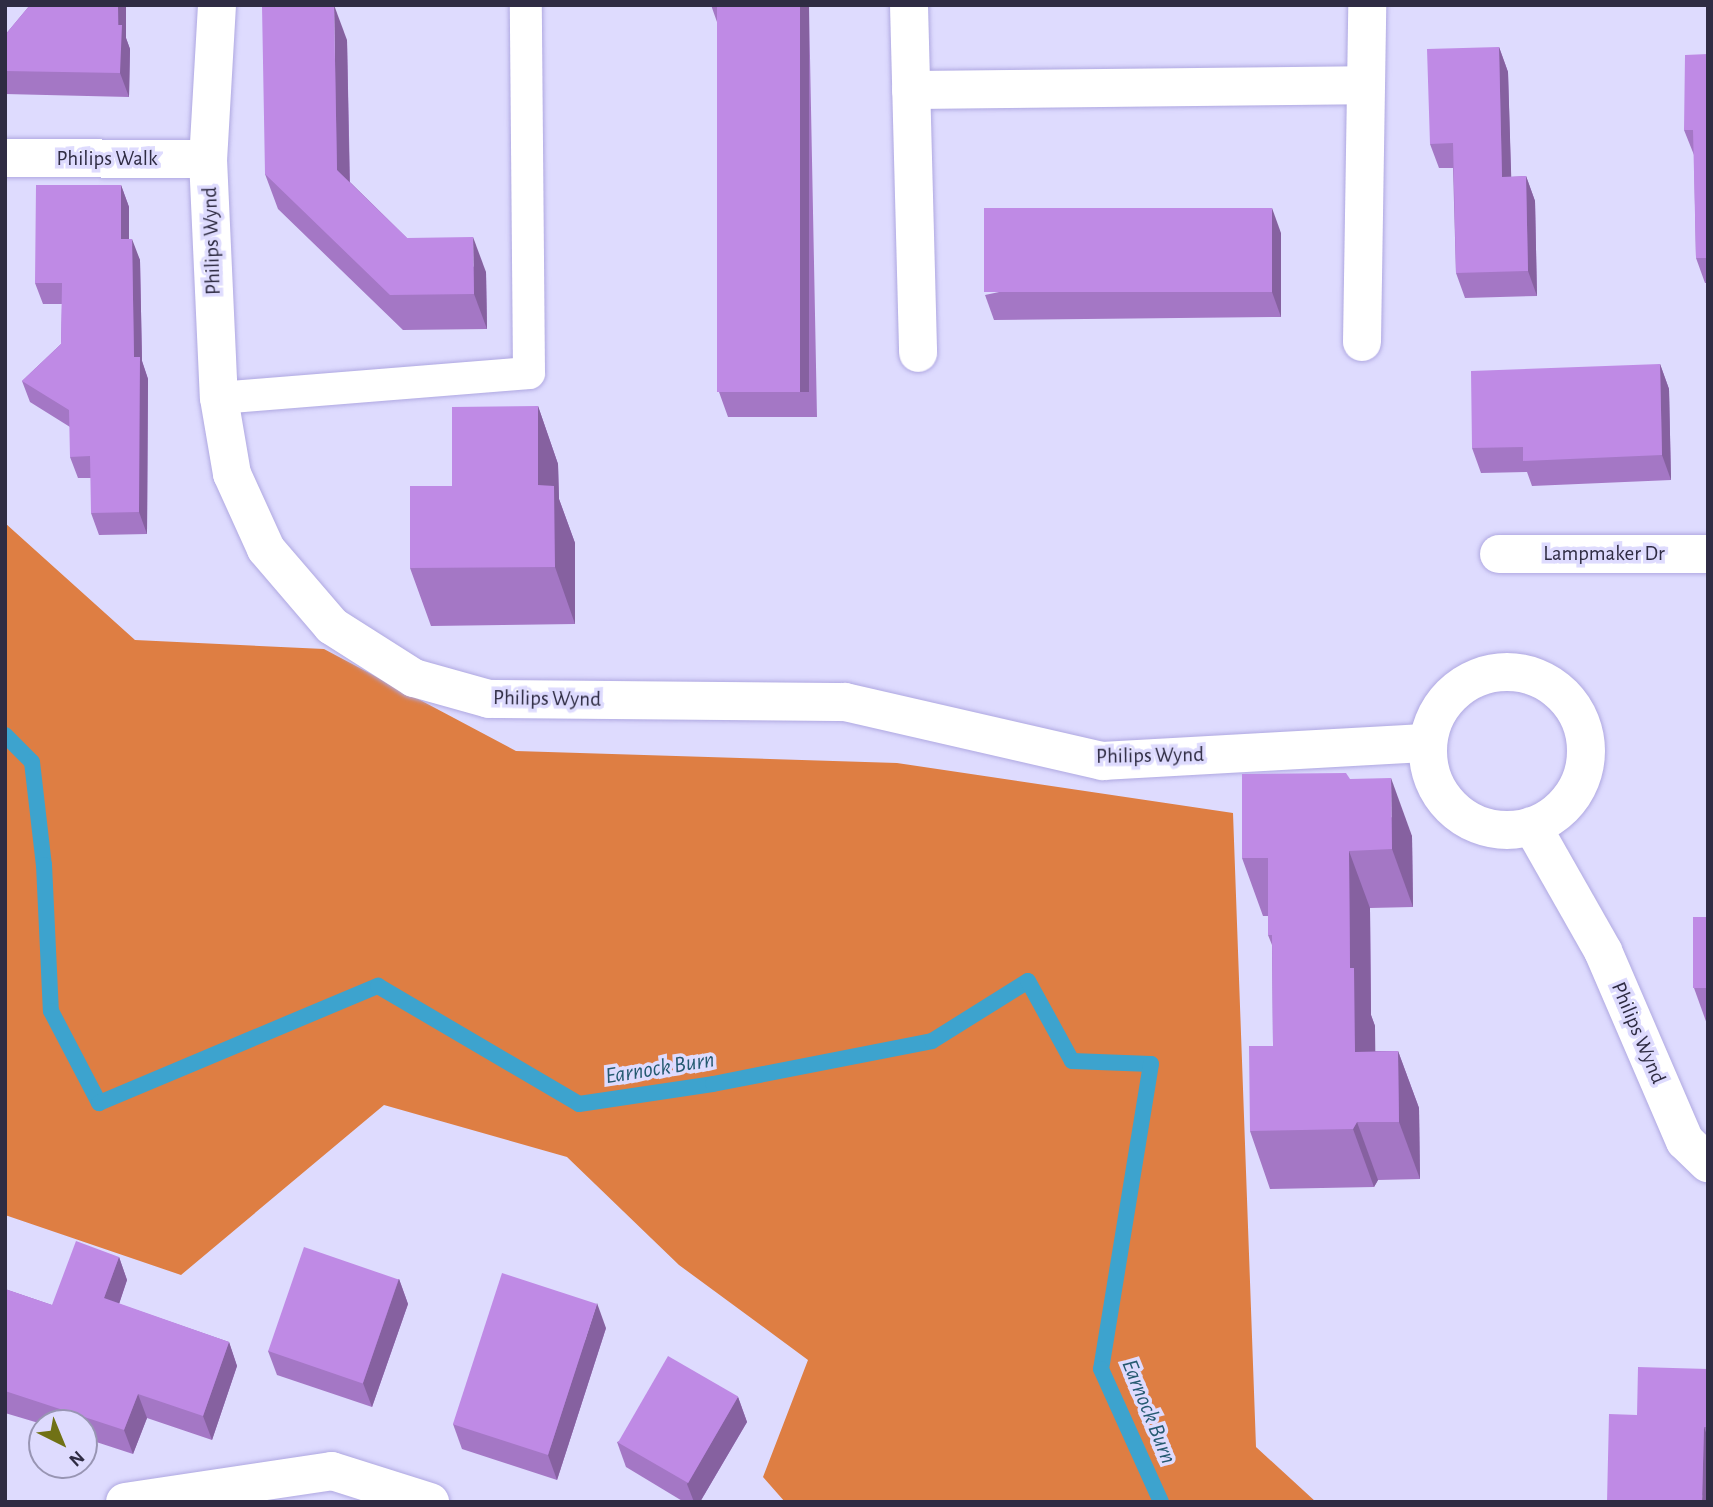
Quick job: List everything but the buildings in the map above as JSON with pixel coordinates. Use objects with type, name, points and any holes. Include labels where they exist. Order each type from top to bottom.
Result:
[{"type":"street","name":"Philips Wynd","points":[[217,5],[208,159],[219,398],[232,474],[266,549],[332,626],[414,678],[489,699],[845,702],[1103,761],[1428,743]]},
{"type":"street","points":[[909,5],[918,353]]},
{"type":"street","points":[[1362,342],[1367,5]]},
{"type":"street","points":[[911,90],[1366,85]]},
{"type":"street","name":"Philips Walk","points":[[5,158],[208,159]]},
{"type":"street","name":"Lampmaker Dr","points":[[1499,554],[1708,554]]},
{"type":"street","points":[[1520,672],[1545,681],[1565,697],[1580,719],[1586,743],[1584,770],[1573,794],[1555,814],[1532,826],[1506,830],[1480,825],[1457,813],[1440,794],[1429,769],[1428,743],[1434,718],[1448,696],[1469,680],[1494,673],[1520,672]]},
{"type":"street","name":"Philips Wynd","points":[[1532,826],[1603,951],[1685,1141],[1708,1163]]},
{"type":"street","points":[[124,1502],[332,1471],[430,1502]]},
{"type":"lane","points":[[219,398],[529,373],[526,5]]},
{"type":"shaded area","points":[[5,523],[135,640],[324,649],[516,751],[897,763],[1233,813],[1256,1447],[1316,1502],[785,1502],[763,1477],[808,1360],[679,1265],[567,1157],[384,1105],[181,1275],[5,1215]]},
{"type":"waterway","name":"Earnock Burn","points":[[5,735],[32,762],[44,865],[51,1011],[99,1103],[378,986],[579,1104],[713,1084],[932,1041],[1028,981],[1072,1061],[1151,1064],[1101,1369],[1161,1502]]}]
